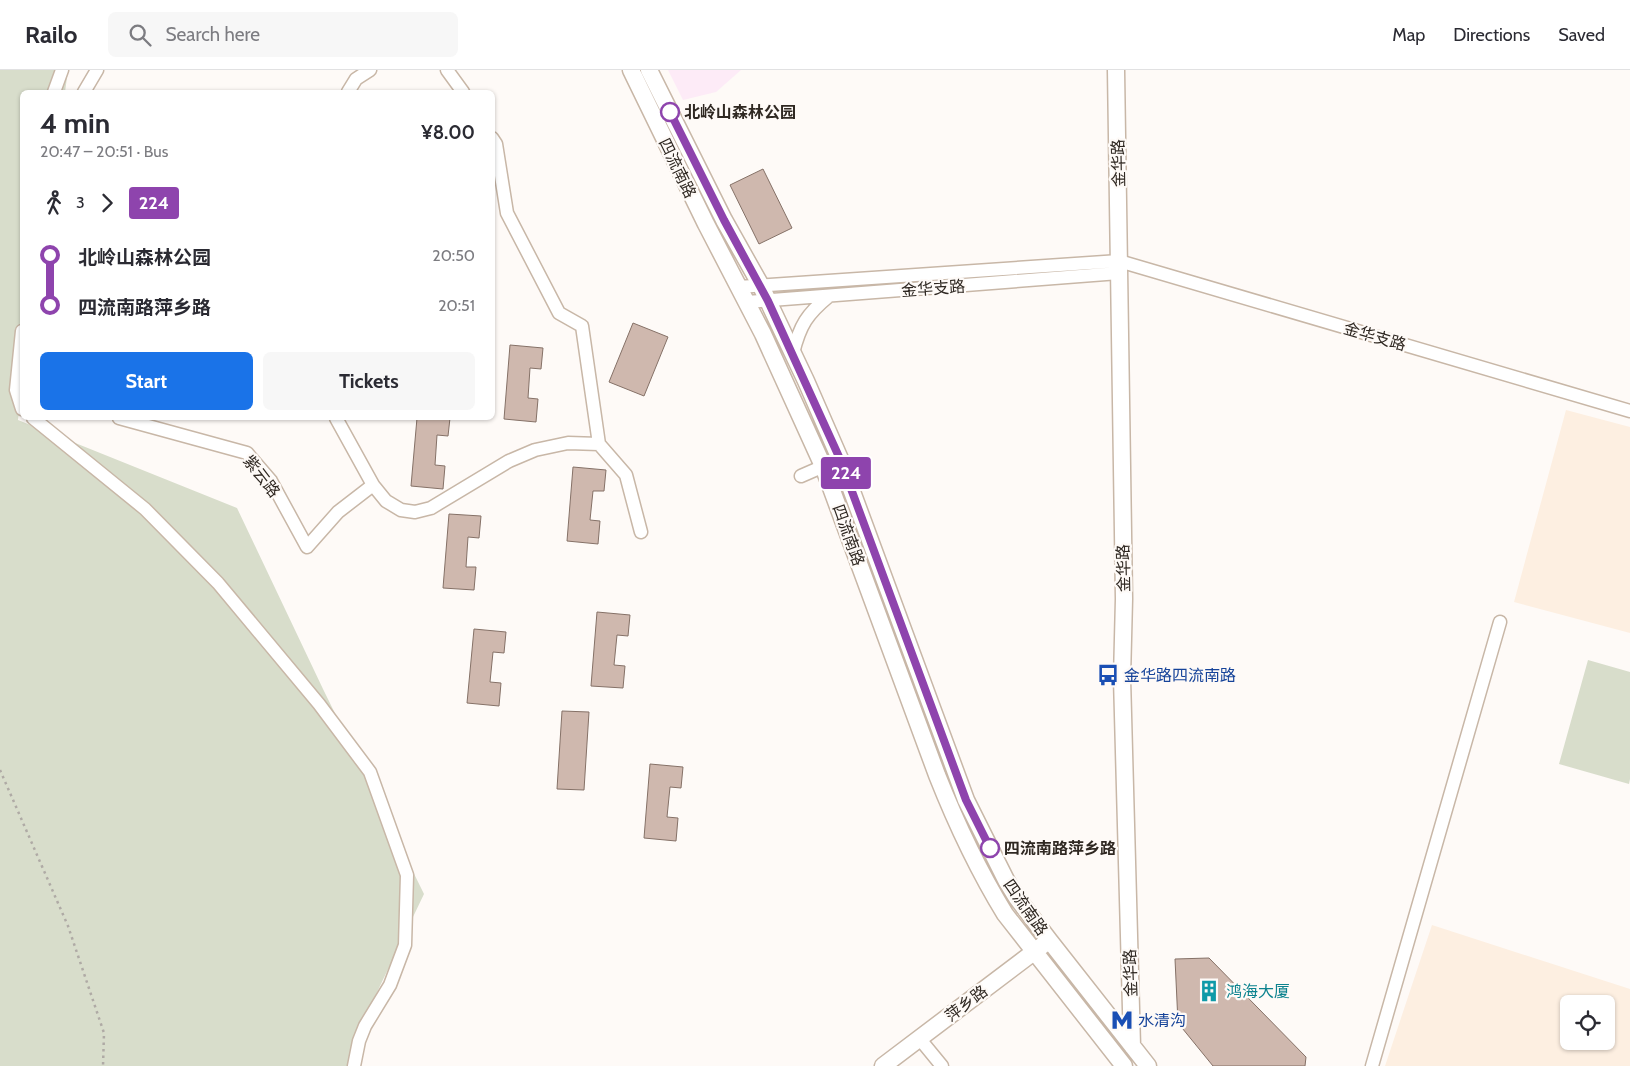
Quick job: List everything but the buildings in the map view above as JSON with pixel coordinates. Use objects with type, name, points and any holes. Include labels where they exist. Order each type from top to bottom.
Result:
[{"type":"main road","name":"四流南路","points":[[631,70],[706,224],[747,302],[823,466],[953,815],[990,891],[1004,914],[1124,1066]]},
{"type":"main road","name":"四流南路","points":[[649,70],[724,220],[760,284],[840,459],[966,800],[1006,880],[1016,898],[1148,1066]]},
{"type":"main road","name":"金华路","points":[[1116,70],[1124,599],[1122,678],[1132,1066]]},
{"type":"main road","name":"萍乡路","points":[[883,1066],[1049,940]]},
{"type":"street","points":[[55,90],[62,70]]},
{"type":"street","points":[[85,90],[97,70]]},
{"type":"street","points":[[349,90],[356,79],[370,70]]},
{"type":"street","points":[[448,70],[462,90]]},
{"type":"street","points":[[495,142],[507,214],[559,313],[582,326],[599,444],[626,475],[641,532]]},
{"type":"street","points":[[739,287],[760,284],[1119,267]]},
{"type":"street","name":"金华支路","points":[[747,302],[828,296],[1119,267],[1630,411]]},
{"type":"street","points":[[793,353],[806,317],[828,296]]},
{"type":"street","points":[[20,351],[16,390],[20,402]]},
{"type":"street","points":[[35,420],[145,509],[218,583],[319,704],[370,772],[406,875],[405,945],[390,984],[365,1026],[359,1041],[354,1066]]},
{"type":"street","name":"紫云路","points":[[126,420],[248,453],[271,481],[307,547],[338,512],[373,485]]},
{"type":"street","points":[[337,420],[373,485],[386,500],[401,510],[415,512],[431,508],[509,461],[535,450],[568,443],[599,444]]},
{"type":"street","points":[[801,476],[840,459]]},
{"type":"street","points":[[1372,1066],[1500,622]]},
{"type":"street","points":[[919,1038],[942,1066]]},
{"type":"path","points":[[0,770],[68,926],[104,1033],[103,1066]]},
{"type":"shaded area","points":[[668,70],[741,70],[716,92],[683,100]]},
{"type":"shaded area","points":[[1566,410],[1630,427],[1630,633],[1514,602]]},
{"type":"shaded area","points":[[1432,925],[1630,989],[1630,1066],[1385,1066]]},
{"type":"green space","points":[[0,70],[68,70],[65,90],[20,90],[20,404],[18,420],[237,508],[323,689],[424,894],[357,1034],[347,1066],[0,1066]]},
{"type":"green space","points":[[1588,660],[1630,672],[1629,784],[1559,764]]},
{"type":"bus line","name":"224","points":[[670,112],[724,220],[760,284],[806,381],[840,459],[966,800],[990,848]]},
{"type":"place","name":"北岭山森林公园","points":[[670,112]]},
{"type":"place","name":"金华路四流南路","points":[[1108,675]]},
{"type":"place","name":"四流南路萍乡路","points":[[990,848]]},
{"type":"place","name":"鸿海大厦","points":[[1209,991]]},
{"type":"place","name":"水清沟","points":[[1122,1020]]}]
